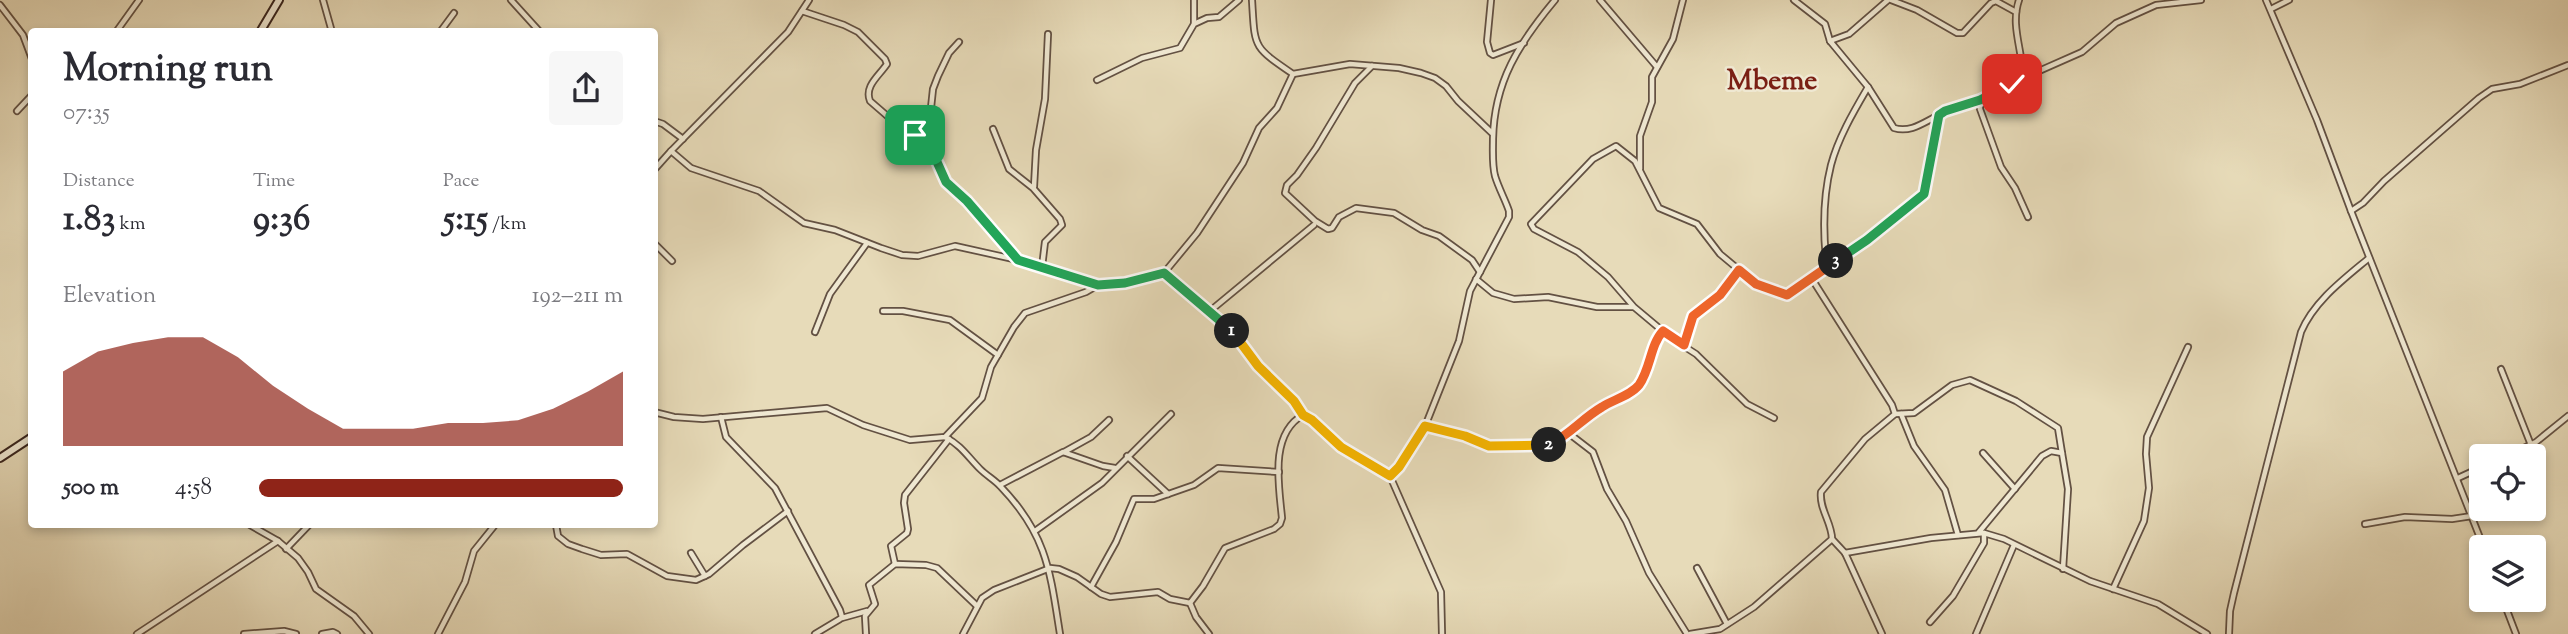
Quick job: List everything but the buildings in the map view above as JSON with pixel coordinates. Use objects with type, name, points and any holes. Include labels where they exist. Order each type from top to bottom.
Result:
[{"type":"main road","points":[[262,28],[279,0]]},
{"type":"main road","points":[[0,458],[28,439]]},
{"type":"street","points":[[119,28],[139,0]]},
{"type":"street","points":[[323,0],[331,28]]},
{"type":"street","points":[[510,0],[536,28]]},
{"type":"street","points":[[658,165],[788,32],[809,0]]},
{"type":"street","points":[[1097,80],[1142,58],[1180,48],[1194,24],[1194,0]]},
{"type":"street","points":[[1194,24],[1207,18],[1219,17],[1239,0]]},
{"type":"street","points":[[1252,0],[1257,45],[1262,52],[1293,74],[1350,64],[1399,68],[1435,78],[1493,134]]},
{"type":"street","points":[[1492,0],[1487,42],[1490,53],[1493,55],[1524,42]]},
{"type":"street","points":[[1390,476],[1399,467],[1425,426],[1459,341],[1470,291],[1509,217],[1495,174],[1493,134],[1500,86],[1524,42],[1555,0]]},
{"type":"street","points":[[1600,0],[1657,67]]},
{"type":"street","points":[[1640,171],[1640,136],[1652,102],[1651,83],[1673,39],[1683,0]]},
{"type":"street","points":[[1794,0],[1822,20],[1827,27],[1830,41],[1868,87],[1896,130],[1922,125],[1945,111],[1980,100],[2082,52],[2110,27],[2151,7],[2201,0]]},
{"type":"street","points":[[1830,41],[1849,34],[1890,0],[1917,9],[1958,33],[1963,33],[1996,1],[2016,12]]},
{"type":"street","points":[[2019,0],[2016,38],[2023,78]]},
{"type":"street","points":[[2266,0],[2318,120],[2369,258],[2469,508]]},
{"type":"street","points":[[2271,9],[2289,0]]},
{"type":"street","points":[[0,5],[23,35],[28,49]]},
{"type":"street","points":[[802,11],[844,24],[867,40],[885,59],[887,64],[870,87],[870,101],[900,127],[924,138],[946,182],[967,201],[1018,260]]},
{"type":"street","points":[[443,28],[454,13]]},
{"type":"street","points":[[1034,188],[1036,150],[1045,99],[1048,34]]},
{"type":"street","points":[[919,137],[930,117],[933,89],[949,53],[959,42]]},
{"type":"street","points":[[2351,211],[2492,89],[2520,84],[2568,65]]},
{"type":"street","points":[[1372,66],[1355,83],[1316,148],[1287,185],[1285,193],[1315,221],[1328,229],[1332,228],[1339,217],[1356,208],[1394,213],[1422,230],[1439,236],[1472,260],[1480,272]]},
{"type":"street","points":[[671,150],[691,168],[759,191],[804,223],[835,230],[902,255],[918,256],[955,246],[1018,260],[1098,285],[1125,283],[1164,273],[1197,233],[1243,163],[1259,128],[1277,108],[1293,74]]},
{"type":"street","points":[[1827,268],[1825,228],[1830,166],[1854,111],[1868,87]]},
{"type":"street","points":[[17,111],[28,100]]},
{"type":"street","points":[[1980,100],[1980,109],[2001,167],[2015,188],[2028,217]]},
{"type":"street","points":[[1774,418],[1747,404],[1696,354],[1634,307],[1608,277],[1578,252],[1531,226],[1593,159],[1616,146],[1635,161],[1659,208],[1697,224],[1720,254],[1756,284],[1787,295],[1921,198],[1927,181],[1934,130],[1939,115]]},
{"type":"street","points":[[658,122],[683,139]]},
{"type":"street","points":[[993,129],[1009,169],[1034,188],[1062,225],[1045,242],[1042,267]]},
{"type":"street","points":[[1210,311],[1314,225]]},
{"type":"street","points":[[815,332],[830,294],[867,243]]},
{"type":"street","points":[[658,247],[672,261]]},
{"type":"street","points":[[2229,634],[2234,593],[2301,332],[2306,320],[2318,305],[2369,258]]},
{"type":"street","points":[[1684,345],[1693,316],[1720,295],[1739,270]]},
{"type":"street","points":[[1164,273],[1230,329],[1258,366],[1294,401],[1303,415],[1341,447],[1390,476],[1441,592],[1442,634]]},
{"type":"street","points":[[1476,279],[1493,293],[1514,299],[1548,297],[1597,307],[1634,307]]},
{"type":"street","points":[[1812,279],[1898,414],[1914,446],[1945,490],[1958,534]]},
{"type":"street","points":[[895,564],[891,545],[907,533],[908,529],[905,495],[947,438],[982,398],[991,367],[1014,327],[1026,313],[1086,292],[1098,285]]},
{"type":"street","points":[[883,311],[950,320],[998,355]]},
{"type":"street","points":[[1425,426],[1496,446],[1549,444],[1587,416],[1638,386],[1657,338],[1663,331]]},
{"type":"street","points":[[2113,589],[2144,521],[2149,488],[2147,437],[2188,347]]},
{"type":"street","points":[[2501,369],[2531,444]]},
{"type":"street","points":[[1882,634],[1844,553],[1832,539],[1821,502],[1821,492],[1865,439],[1898,414],[1914,413],[1952,385],[1970,380],[2015,401],[2058,428],[2068,489],[2063,569]]},
{"type":"street","points":[[658,413],[685,418],[721,417],[827,408],[863,425],[910,440],[947,438],[963,448],[981,470],[1000,485],[1035,531],[1050,568],[1060,634]]},
{"type":"street","points":[[1035,531],[1102,483],[1171,414]]},
{"type":"street","points":[[1190,603],[1225,548],[1274,529],[1280,524],[1280,447],[1285,432],[1303,415]]},
{"type":"street","points":[[2532,444],[2568,416]]},
{"type":"street","points":[[721,417],[726,437],[775,488],[840,610],[840,619]]},
{"type":"street","points":[[1000,485],[1091,437],[1109,421]]},
{"type":"street","points":[[1567,432],[1593,452],[1607,489],[1626,521],[1650,573],[1688,634],[1720,629],[1770,595],[1832,539]]},
{"type":"street","points":[[1981,533],[2042,456],[2051,451],[2062,453]]},
{"type":"street","points":[[1063,452],[1102,466],[1116,468]]},
{"type":"street","points":[[1983,453],[2015,489]]},
{"type":"street","points":[[1127,456],[1168,494]]},
{"type":"street","points":[[1091,587],[1116,542],[1132,500],[1154,499],[1199,483],[1218,468],[1279,472]]},
{"type":"street","points":[[2458,478],[2469,473]]},
{"type":"street","points":[[556,528],[562,541],[582,549],[601,555],[627,554],[667,576],[696,580],[705,576],[788,511]]},
{"type":"street","points":[[2365,524],[2417,516],[2452,519],[2469,516]]},
{"type":"street","points":[[255,528],[278,541],[298,558],[316,589],[354,615],[369,634]]},
{"type":"street","points":[[286,549],[306,528]]},
{"type":"street","points":[[438,634],[464,582],[472,555],[493,528]]},
{"type":"street","points":[[1930,622],[1953,596],[1984,542],[1981,533]]},
{"type":"street","points":[[1844,553],[1958,534],[1981,533],[2014,545],[2063,569],[2158,604],[2198,631],[2207,634]]},
{"type":"street","points":[[137,634],[278,541]]},
{"type":"street","points":[[1976,634],[2014,545]]},
{"type":"street","points":[[691,552],[705,576]]},
{"type":"street","points":[[815,634],[840,619],[867,610],[875,604],[869,585],[895,564],[937,568],[977,606]]},
{"type":"street","points":[[963,634],[982,598],[994,590],[1050,568],[1077,577],[1110,597],[1158,592],[1170,599],[1190,603]]},
{"type":"street","points":[[1697,568],[1727,624]]},
{"type":"street","points":[[1190,603],[1196,617],[1209,634]]},
{"type":"street","points":[[866,634],[867,610]]},
{"type":"street","points":[[2508,612],[2516,634]]},
{"type":"street","points":[[244,634],[284,631],[296,634]]},
{"type":"street","points":[[322,634],[337,634]]},
{"type":"district","name":"Mbeme","points":[[1772,79]]},
{"type":"route","points":[[915,135],[924,138],[929,144],[946,182],[967,201],[1018,260],[1098,285],[1125,283],[1160,273],[1168,275],[1230,329],[1258,366],[1294,401],[1303,415],[1341,447],[1390,476],[1399,467],[1425,426],[1465,436],[1489,446],[1549,444],[1559,440],[1578,422],[1638,386],[1657,338],[1663,331],[1684,345],[1693,316],[1720,295],[1739,270],[1756,284],[1783,294],[1792,294],[1921,198],[1927,181],[1934,130],[1939,115],[1980,100],[2012,84]]}]
